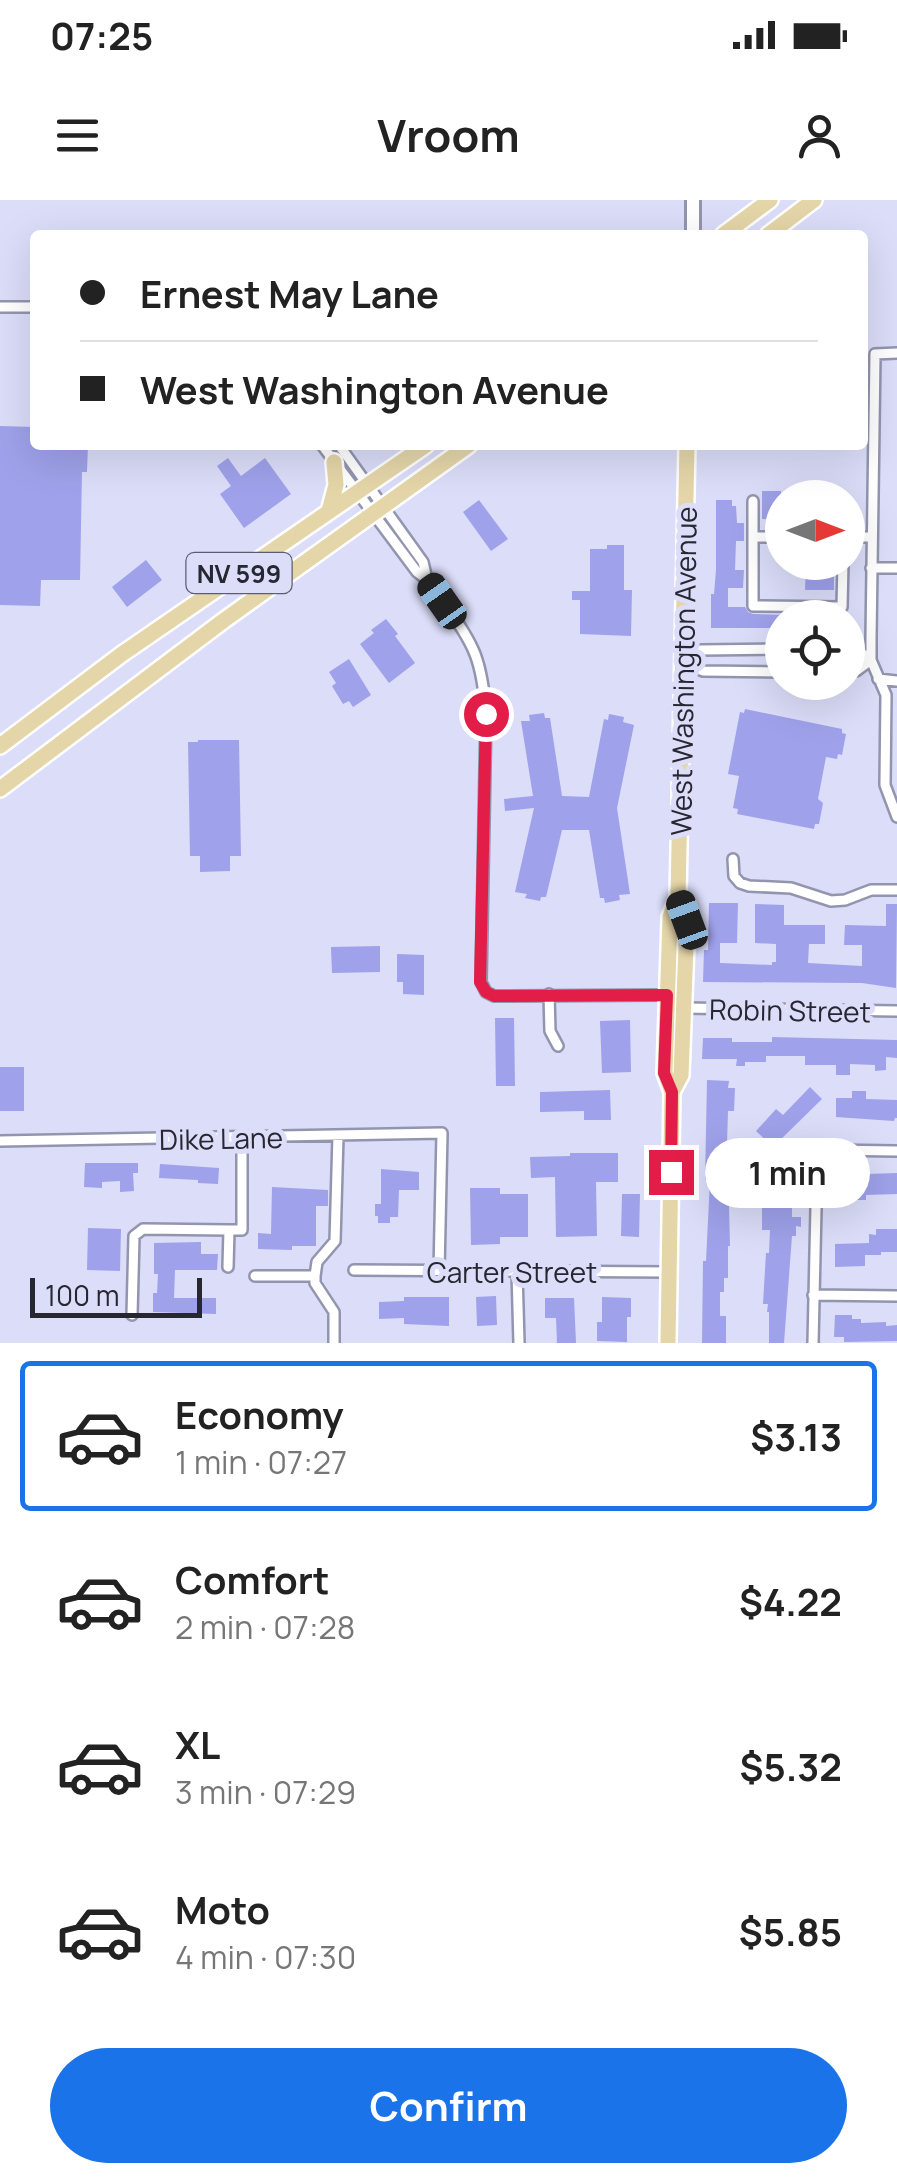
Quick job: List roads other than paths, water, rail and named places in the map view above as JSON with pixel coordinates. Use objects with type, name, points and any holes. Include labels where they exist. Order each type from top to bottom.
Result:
[{"type":"main road","points":[[693,200],[693,230]]},
{"type":"main road","points":[[730,230],[770,200]]},
{"type":"main road","points":[[775,230],[814,200]]},
{"type":"main road","name":"NV 599","points":[[0,746],[122,654],[419,450]]},
{"type":"main road","name":"NV 599","points":[[2,789],[223,622],[462,450]]},
{"type":"main road","name":"West Washington Avenue","points":[[668,1343],[672,1092],[664,1073],[670,917],[678,897],[687,450]]},
{"type":"main road","points":[[329,511],[336,484],[334,462]]},
{"type":"main road","name":"West Washington Avenue","points":[[672,1092],[681,1074],[687,920],[678,897]]},
{"type":"main road","points":[[670,917],[676,947],[676,992],[684,1008]]},
{"type":"main road","points":[[667,995],[675,1007],[674,1057],[681,1074]]},
{"type":"street","points":[[0,307],[30,306]]},
{"type":"street","points":[[897,353],[875,354],[871,660],[886,695],[885,785],[897,817]]},
{"type":"street","points":[[326,450],[363,488]]},
{"type":"street","points":[[342,450],[417,572],[427,579],[476,651],[486,714],[480,982],[494,996],[667,995]]},
{"type":"street","points":[[754,501],[753,606],[842,607],[843,580]]},
{"type":"street","points":[[752,537],[765,537]]},
{"type":"street","points":[[865,537],[872,537]]},
{"type":"street","points":[[872,568],[897,568]]},
{"type":"street","points":[[682,662],[701,650],[765,649]]},
{"type":"street","points":[[865,655],[871,660]]},
{"type":"street","points":[[865,664],[871,660]]},
{"type":"street","points":[[682,662],[703,671],[765,672]]},
{"type":"street","points":[[878,679],[897,681]]},
{"type":"street","points":[[732,859],[734,876],[749,886],[792,888],[831,901],[872,890],[897,890]]},
{"type":"street","points":[[549,994],[550,1031],[558,1046]]},
{"type":"street","name":"Robin Street","points":[[684,1008],[897,1011]]},
{"type":"street","name":"Dike Lane","points":[[0,1140],[442,1133],[438,1271]]},
{"type":"street","points":[[334,1343],[334,1312],[315,1283],[315,1276],[317,1262],[335,1241],[338,1136]]},
{"type":"street","points":[[132,1315],[134,1236],[144,1229],[242,1230],[242,1137]]},
{"type":"street","points":[[813,1343],[816,1163],[827,1150],[897,1151]]},
{"type":"street","points":[[228,1267],[229,1230]]},
{"type":"street","name":"Carter Street","points":[[354,1270],[670,1272]]},
{"type":"street","points":[[517,1272],[518,1343]]},
{"type":"street","points":[[254,1276],[315,1276]]},
{"type":"street","points":[[813,1295],[897,1296]]}]
